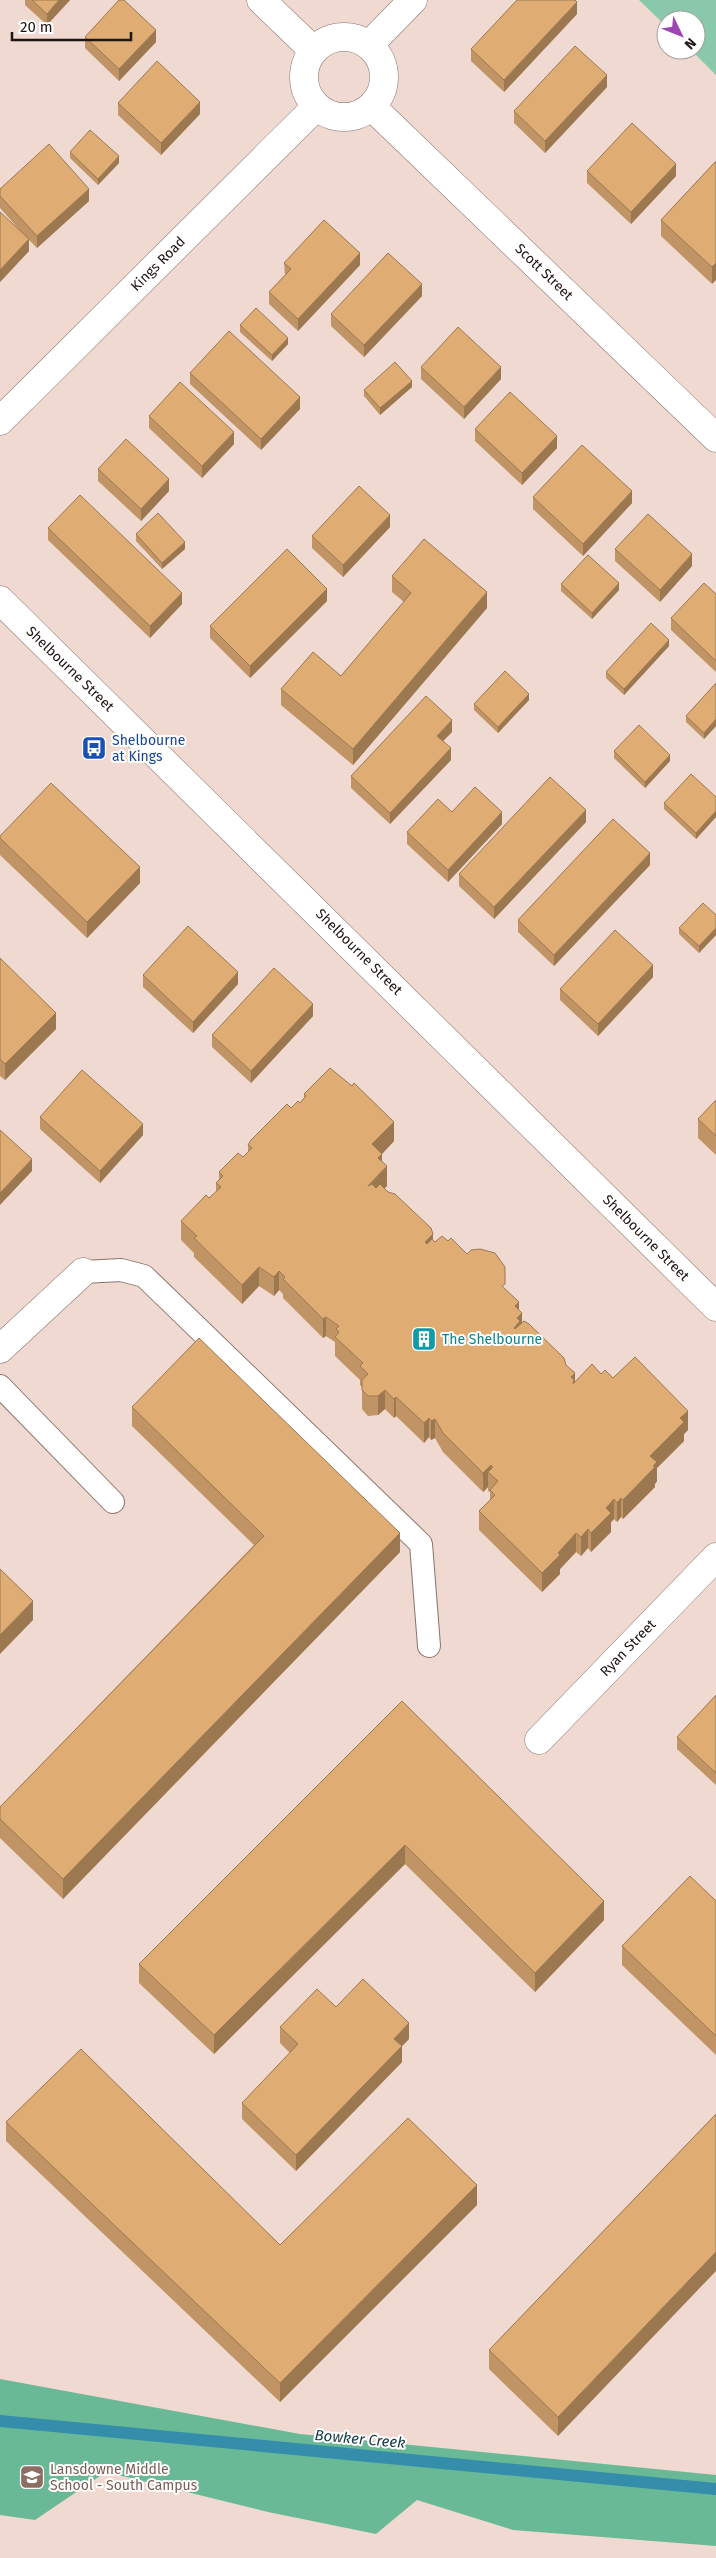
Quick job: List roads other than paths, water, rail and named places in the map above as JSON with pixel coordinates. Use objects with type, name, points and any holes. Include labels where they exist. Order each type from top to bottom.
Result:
[{"type":"street","points":[[262,0],[314,50]]},
{"type":"street","points":[[369,45],[413,0]]},
{"type":"street","points":[[340,36],[355,38],[369,45],[380,58],[385,75],[382,92],[372,107],[359,115],[344,118],[329,116],[316,107],[307,95],[303,79],[305,64],[314,50],[325,41],[340,36]]},
{"type":"street","name":"Kings Road","points":[[0,421],[316,107]]},
{"type":"street","name":"Scott Street","points":[[372,107],[716,438]]},
{"type":"street","name":"Shelbourne Street","points":[[0,600],[716,1307]]},
{"type":"street","points":[[0,1349],[83,1272]]},
{"type":"street","name":"Ryan Street","points":[[539,1740],[716,1557]]},
{"type":"lane","points":[[83,1272],[121,1270],[144,1276],[421,1544],[430,1646]]},
{"type":"lane","points":[[0,1386],[112,1502]]},
{"type":"waterway","name":"Bowker Creek","points":[[0,2421],[716,2489]]},
{"type":"place","name":"Shelbourne at Kings","points":[[94,748]]},
{"type":"place","name":"The Shelbourne","points":[[424,1339]]},
{"type":"place","name":"Lansdowne Middle School - South Campus","points":[[32,2477]]}]
